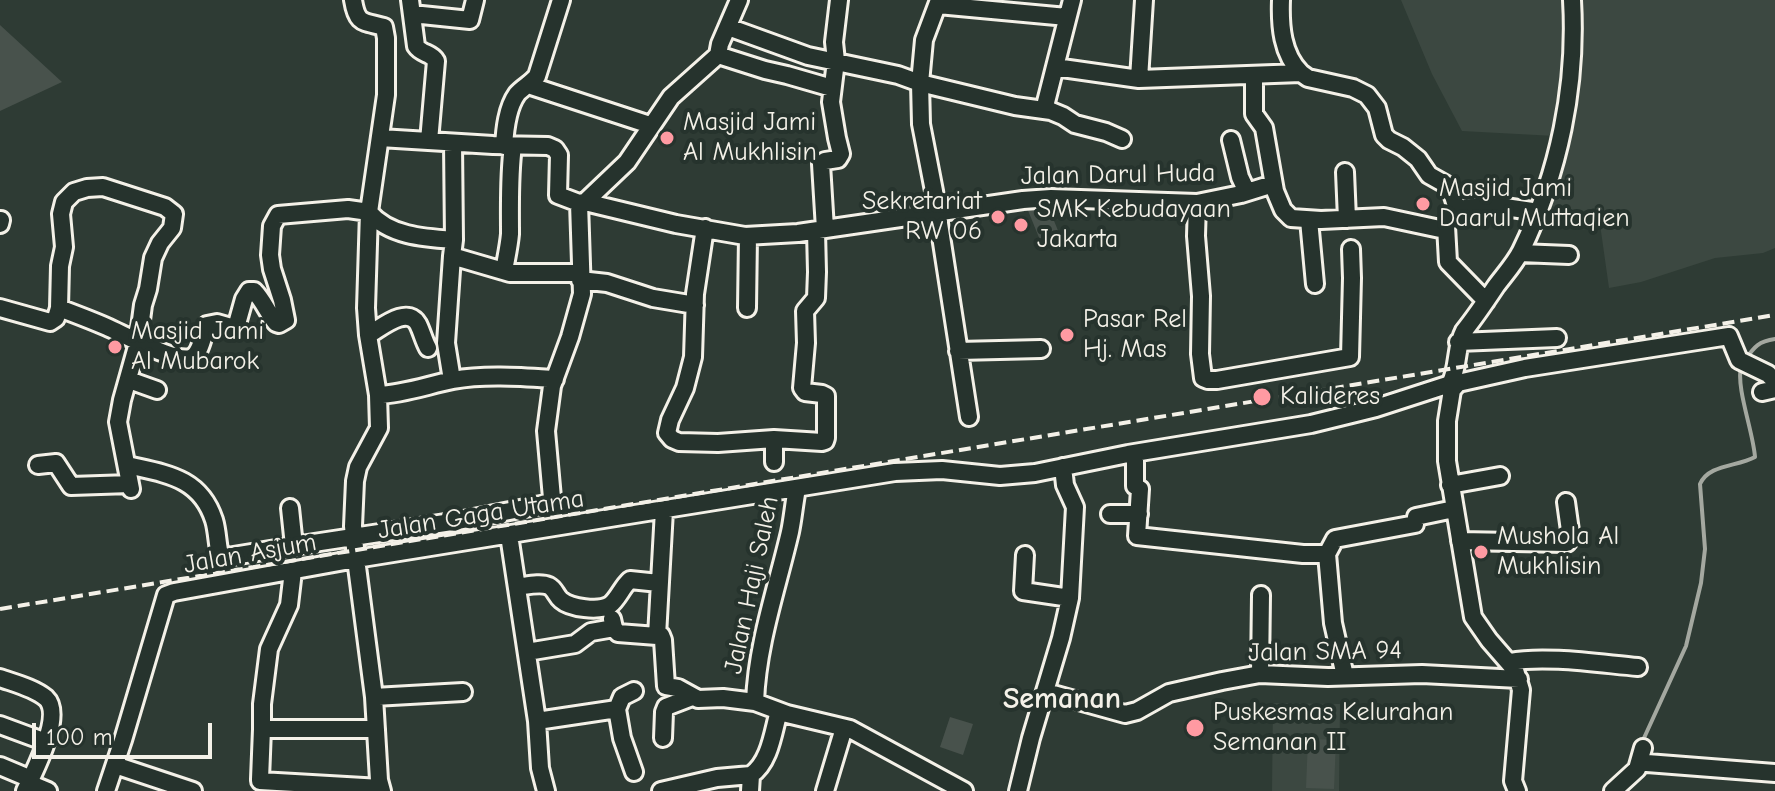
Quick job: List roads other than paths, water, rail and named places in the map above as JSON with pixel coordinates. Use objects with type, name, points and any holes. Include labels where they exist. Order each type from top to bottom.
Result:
[{"type":"street","points":[[353,0],[355,14],[360,20],[385,29],[386,95],[369,212],[366,308],[378,395],[379,428],[358,467],[355,481],[356,559]]},
{"type":"street","points":[[429,141],[436,61],[416,46],[411,7],[470,20],[475,0]]},
{"type":"street","points":[[504,271],[510,237],[510,107],[518,92],[537,76],[561,0]]},
{"type":"street","points":[[127,465],[180,479],[194,489],[211,513],[221,558],[458,521],[551,503],[546,431],[555,379],[582,294],[582,203],[627,162],[671,97],[718,55],[739,0]]},
{"type":"street","points":[[705,228],[695,294],[693,357],[685,388],[668,425],[669,436],[679,442],[825,441],[826,396],[805,392],[802,388],[805,311],[816,298],[821,164],[838,159],[841,154],[831,102],[839,0]]},
{"type":"street","points":[[1044,110],[1072,0]]},
{"type":"street","points":[[1139,79],[1144,0]]},
{"type":"street","points":[[1281,0],[1283,38],[1291,63],[1308,78],[1353,88],[1367,95],[1377,108],[1384,135],[1418,159],[1429,175],[1445,184],[1457,209]]},
{"type":"street","points":[[1511,788],[1521,700],[1519,679],[1510,662],[1473,617],[1450,485],[1447,421],[1458,342],[1520,253],[1539,212],[1565,123],[1573,48],[1572,0]]},
{"type":"street","points":[[969,417],[938,212],[921,124],[920,83],[924,40],[938,2],[1067,17]]},
{"type":"street","points":[[728,27],[808,56],[898,75],[1015,106],[1044,110],[1122,139]]},
{"type":"street","points":[[718,55],[832,88]]},
{"type":"street","points":[[1055,67],[1139,79],[1301,73]]},
{"type":"street","points":[[1254,75],[1254,114],[1264,128],[1273,184],[1286,215],[1295,220],[1384,217],[1440,229],[1446,226],[1457,209]]},
{"type":"street","points":[[528,85],[650,125]]},
{"type":"street","points":[[380,138],[548,146],[559,155],[558,195],[582,203]]},
{"type":"street","points":[[1231,140],[1247,192]]},
{"type":"street","points":[[452,380],[446,343],[453,248],[453,143]]},
{"type":"street","points":[[1345,172],[1347,219]]},
{"type":"street","name":"Jalan Darul Huda","points":[[582,203],[748,236],[820,230],[1023,200],[1051,198],[1197,203],[1273,184]]},
{"type":"street","points":[[0,308],[50,322],[56,318],[64,247],[61,214],[64,202],[74,192],[103,187],[172,212],[172,228],[153,258],[138,343],[118,422],[131,486],[71,486],[56,463],[38,465]]},
{"type":"street","points":[[1197,203],[1200,354],[1203,378],[1208,380],[1350,357],[1351,249]]},
{"type":"street","points":[[1457,209],[1491,205],[1539,212]]},
{"type":"street","points":[[59,308],[138,343],[188,359],[199,347],[207,325],[217,323],[231,327],[237,324],[245,295],[252,290],[275,322],[285,322],[287,317],[270,255],[272,226],[278,215],[348,209],[369,212],[377,222],[453,248],[480,263],[504,271],[580,277],[653,298],[695,305]]},
{"type":"street","points":[[1309,220],[1315,284]]},
{"type":"street","points":[[1446,226],[1448,262],[1486,301]]},
{"type":"street","points":[[747,308],[748,236]]},
{"type":"street","points":[[1520,253],[1569,255]]},
{"type":"street","points":[[368,335],[407,316],[417,322],[428,348]]},
{"type":"street","name":"Jalan Gaga Utama","points":[[381,790],[374,697],[356,559],[895,472],[942,470],[1000,476],[1035,473],[1311,424],[1454,384],[1525,368],[1729,336],[1742,361],[1768,374],[1771,387]]},
{"type":"street","points":[[1458,342],[1557,338]]},
{"type":"street","points":[[958,351],[1041,349]]},
{"type":"street","points":[[378,395],[411,391],[452,380],[487,377],[555,379]]},
{"type":"street","points":[[129,380],[157,390]]},
{"type":"street","points":[[774,439],[774,462]]},
{"type":"street","points":[[1135,453],[1135,486],[1140,489],[1137,536],[1327,554]]},
{"type":"street","points":[[1018,791],[1070,598],[1075,507],[1065,485],[1063,467]]},
{"type":"street","points":[[1450,485],[1500,476]]},
{"type":"street","name":"Jalan Haji Saleh","points":[[797,489],[791,528],[755,681],[755,702],[844,728],[964,791]]},
{"type":"street","points":[[1460,541],[1567,543],[1571,538],[1566,502]]},
{"type":"street","points":[[290,508],[294,546]]},
{"type":"street","points":[[1345,676],[1333,623],[1327,554],[1335,539],[1415,524],[1416,517],[1454,509]]},
{"type":"street","points":[[657,636],[664,510]]},
{"type":"street","points":[[1110,514],[1139,514]]},
{"type":"street","points":[[509,535],[537,721],[540,768],[546,791]]},
{"type":"street","points":[[1025,555],[1023,591],[1070,598]]},
{"type":"street","name":"Jalan Asjum","points":[[106,791],[166,595],[356,559]]},
{"type":"street","points":[[293,571],[289,605],[269,649],[262,704],[260,786],[381,790]]},
{"type":"street","points":[[517,587],[552,587],[558,598],[574,607],[599,608],[610,605],[630,580],[659,583]]},
{"type":"street","points":[[1260,674],[1261,595]]},
{"type":"street","points":[[610,605],[616,632],[661,635],[666,686],[698,699],[755,702]]},
{"type":"street","points":[[527,652],[575,644],[591,632],[614,628]]},
{"type":"street","points":[[1510,662],[1564,661],[1638,667]]},
{"type":"street","name":"Jalan SMA 94","points":[[1046,692],[1125,714],[1137,711],[1169,693],[1260,674],[1422,674],[1519,679]]},
{"type":"street","points":[[0,678],[29,688],[48,699],[53,712],[46,742],[28,784]]},
{"type":"street","points":[[634,691],[622,697],[617,709],[622,738],[634,772]]},
{"type":"street","points":[[374,697],[463,692]]},
{"type":"street","points":[[663,738],[666,707],[692,697]]},
{"type":"street","points":[[537,721],[617,709]]},
{"type":"street","points":[[661,791],[717,778],[751,783],[765,758],[779,711]]},
{"type":"street","points":[[0,725],[46,742]]},
{"type":"street","points":[[825,791],[844,728]]},
{"type":"street","points":[[262,729],[376,729]]},
{"type":"street","points":[[1613,791],[1637,769],[1645,755],[1775,773]]},
{"type":"street","points":[[115,765],[193,791]]},
{"type":"street","points":[[0,766],[28,784],[48,791]]},
{"type":"waterway","points":[[1745,360],[1757,345],[1775,339]]},
{"type":"waterway","points":[[1644,738],[1686,646],[1701,583],[1705,549],[1700,484],[1717,469],[1755,457],[1741,386],[1741,367]]},
{"type":"railway","points":[[0,609],[1775,315]]},
{"type":"place","name":"Masjid Jami Al Mukhlisin","points":[[667,138]]},
{"type":"place","name":"Masjid Jami Daarul Muttaqien","points":[[1423,204]]},
{"type":"place","name":"Sekretariat RW 06","points":[[998,217]]},
{"type":"place","name":"SMK Kebudayaan Jakarta","points":[[1021,225]]},
{"type":"place","name":"Pasar Rel Hj. Mas","points":[[1067,335]]},
{"type":"place","name":"Masjid Jami Al Mubarok","points":[[115,347]]},
{"type":"place","name":"Kalideres","points":[[1262,397]]},
{"type":"place","name":"Mushola Al Mukhlisin","points":[[1481,552]]},
{"type":"place","name":"Puskesmas Kelurahan Semanan II","points":[[1195,728]]},
{"type":"district","name":"Semanan","points":[[1062,700]]}]
